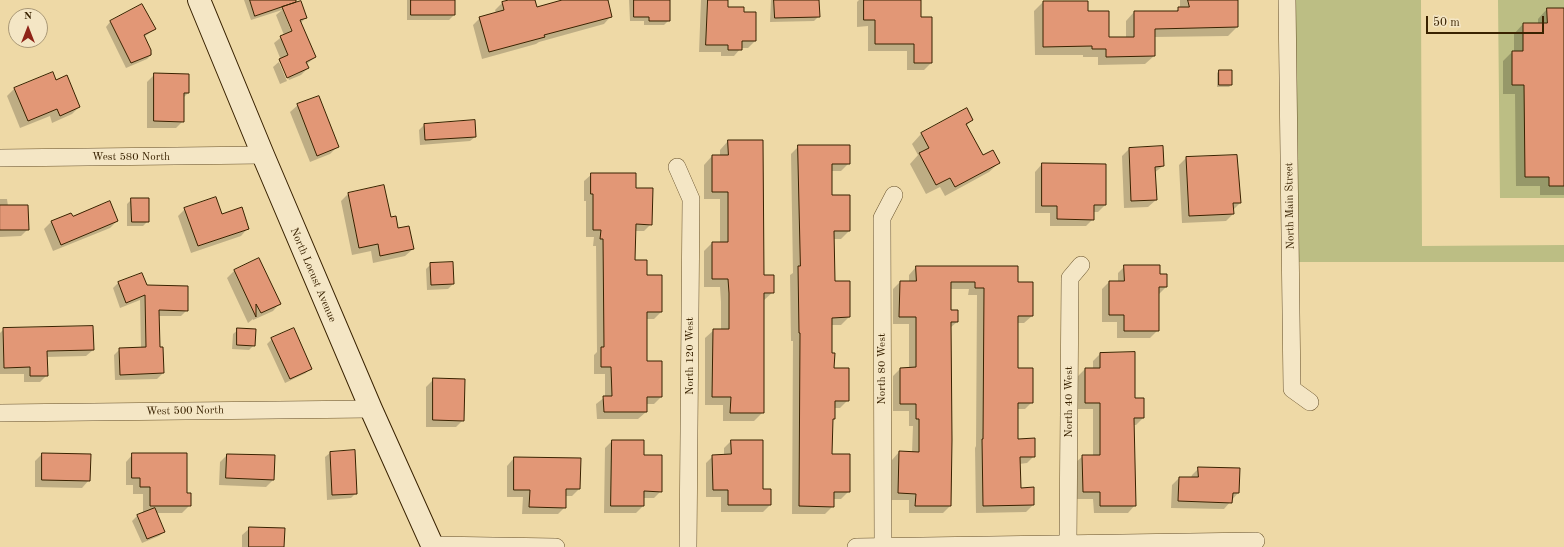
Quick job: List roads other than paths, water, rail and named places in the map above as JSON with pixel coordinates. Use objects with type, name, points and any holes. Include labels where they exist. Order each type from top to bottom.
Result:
[{"type":"street","name":"North Locust Avenue","points":[[199,0],[263,156],[371,410],[432,546]]},
{"type":"street","name":"North Main Street","points":[[1287,0],[1292,389],[1310,402]]},
{"type":"street","name":"West 580 North","points":[[0,158],[263,156]]},
{"type":"street","name":"North 120 West","points":[[677,167],[691,199],[688,547]]},
{"type":"street","name":"North 80 West","points":[[883,547],[882,218],[894,195]]},
{"type":"street","name":"North 40 West","points":[[1068,544],[1070,278],[1081,265]]},
{"type":"street","name":"West 500 North","points":[[0,413],[371,410]]},
{"type":"street","points":[[856,547],[1256,542]]},
{"type":"street","points":[[432,546],[556,547]]}]
